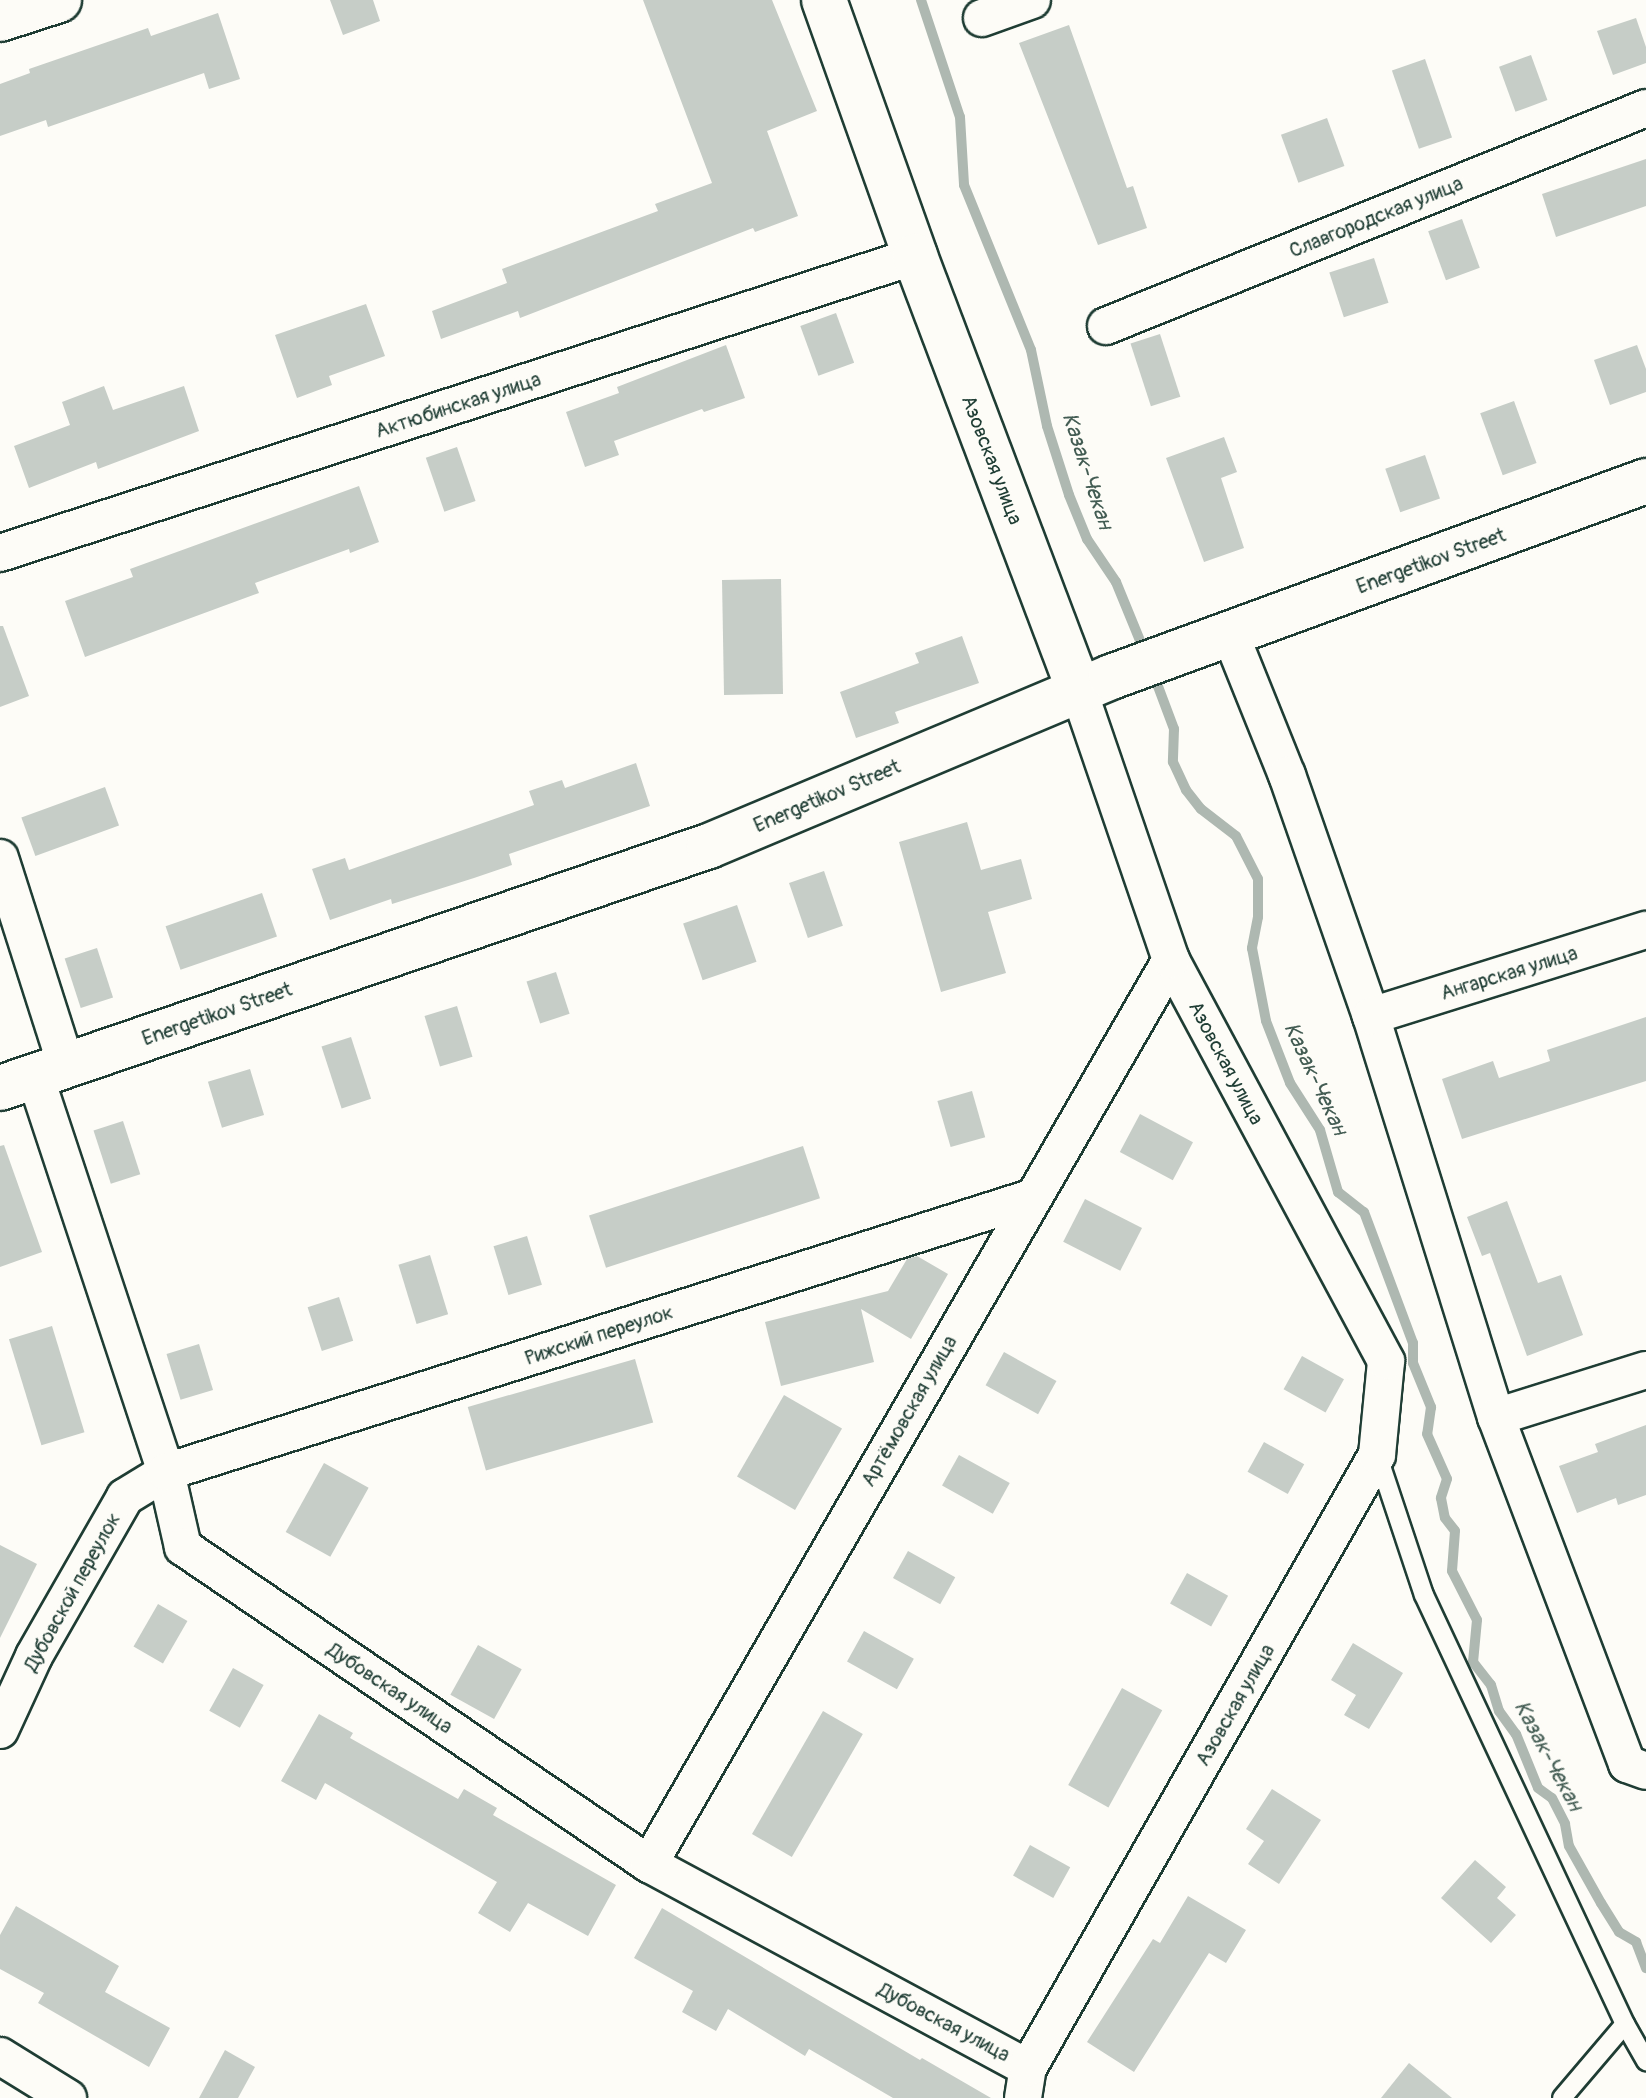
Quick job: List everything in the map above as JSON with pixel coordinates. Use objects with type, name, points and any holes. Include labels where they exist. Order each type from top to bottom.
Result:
[{"type":"main road","points":[[0,19],[59,0]]},
{"type":"main road","name":"Азовская улица","points":[[824,0],[915,256],[1095,684]]},
{"type":"main road","name":"Energetikov Street","points":[[34,1076],[709,846],[1095,684],[1646,481]]},
{"type":"street","points":[[982,18],[1032,0]]},
{"type":"street","name":"Славгородская улица","points":[[1106,326],[1646,108]]},
{"type":"street","name":"Актюбинская улица","points":[[0,553],[915,256]]},
{"type":"street","points":[[1215,642],[1287,775],[1371,1016],[1496,1417],[1627,1764],[1646,1771]]},
{"type":"street","name":"Азовская улица","points":[[1026,2083],[1377,1455],[1386,1361],[1171,960],[1095,684]]},
{"type":"street","name":"Дубовская улица","points":[[0,858],[34,1076],[166,1472],[183,1547],[649,1864],[1026,2083]]},
{"type":"street","name":"Ангарская улица","points":[[1371,1016],[1646,930]]},
{"type":"street","name":"Артёмовская улица","points":[[649,1864],[1171,960]]},
{"type":"street","name":"Рижский переулок","points":[[166,1472],[1031,1198]]},
{"type":"street","points":[[1496,1417],[1646,1370]]},
{"type":"street","name":"Дубовской переулок","points":[[0,1730],[34,1656],[125,1497],[166,1472]]},
{"type":"street","points":[[0,2056],[68,2098]]},
{"type":"lane","points":[[1377,1455],[1424,1595],[1625,2024],[1646,2061]]},
{"type":"lane","points":[[1562,2098],[1625,2024]]},
{"type":"building","points":[[330,0],[373,0],[380,21],[343,35]]},
{"type":"building","points":[[643,0],[772,0],[817,111],[767,131],[798,216],[755,232],[753,228],[520,318],[518,311],[441,339],[432,311],[507,283],[502,269],[658,211],[655,204],[712,183]]},
{"type":"building","points":[[218,13],[240,79],[209,89],[204,73],[48,127],[46,120],[0,136],[0,84],[30,73],[29,69],[148,28],[151,36]]},
{"type":"building","points":[[1636,18],[1646,47],[1646,63],[1613,75],[1597,31]]},
{"type":"building","points":[[1069,25],[1127,188],[1133,186],[1147,228],[1098,245],[1019,43]]},
{"type":"building","points":[[1531,55],[1547,100],[1515,112],[1499,67]]},
{"type":"building","points":[[1425,59],[1452,137],[1419,149],[1392,70]]},
{"type":"building","points":[[1327,118],[1344,166],[1298,183],[1281,135]]},
{"type":"building","points":[[1646,159],[1646,206],[1556,237],[1542,194]]},
{"type":"building","points":[[1462,219],[1480,268],[1446,280],[1428,231]]},
{"type":"building","points":[[1374,258],[1389,303],[1344,317],[1329,273]]},
{"type":"building","points":[[366,304],[385,356],[329,376],[332,385],[297,398],[275,335]]},
{"type":"building","points":[[836,313],[854,363],[818,376],[800,326]]},
{"type":"building","points":[[1160,334],[1180,397],[1151,406],[1131,344]]},
{"type":"building","points":[[726,345],[745,398],[704,412],[702,409],[614,441],[619,455],[585,467],[566,412],[619,393],[617,387]]},
{"type":"building","points":[[1637,345],[1646,369],[1646,392],[1610,405],[1594,360]]},
{"type":"building","points":[[104,386],[113,410],[184,386],[199,431],[98,469],[96,462],[29,488],[14,446],[70,425],[62,402]]},
{"type":"building","points":[[1514,401],[1537,463],[1503,475],[1480,413]]},
{"type":"building","points":[[1224,437],[1237,472],[1221,478],[1244,548],[1204,562],[1166,458]]},
{"type":"building","points":[[457,447],[476,501],[444,512],[426,458]]},
{"type":"building","points":[[1425,455],[1440,498],[1400,512],[1385,469]]},
{"type":"building","points":[[359,486],[379,542],[350,553],[349,549],[255,583],[259,593],[85,657],[65,601],[133,577],[130,569]]},
{"type":"building","points":[[781,579],[783,694],[724,695],[722,580]]},
{"type":"building","points":[[0,626],[3,626],[29,696],[0,707]]},
{"type":"building","points":[[962,636],[979,683],[895,712],[899,723],[856,738],[840,692],[919,663],[915,653]]},
{"type":"building","points":[[636,763],[650,806],[509,854],[512,865],[392,904],[391,899],[330,920],[312,869],[345,858],[349,870],[534,805],[529,791],[562,780],[565,788]]},
{"type":"building","points":[[105,787],[119,826],[35,856],[21,817]]},
{"type":"building","points":[[967,822],[981,870],[1021,859],[1032,899],[988,912],[1006,973],[941,992],[899,842]]},
{"type":"building","points":[[824,871],[843,926],[808,938],[789,883]]},
{"type":"building","points":[[262,893],[277,936],[181,970],[166,926]]},
{"type":"building","points":[[737,905],[757,962],[703,980],[683,924]]},
{"type":"building","points":[[97,948],[113,997],[81,1008],[65,959]]},
{"type":"building","points":[[556,972],[570,1014],[540,1023],[527,982]]},
{"type":"building","points":[[457,1006],[472,1057],[440,1067],[424,1016]]},
{"type":"building","points":[[1646,1017],[1646,1081],[1462,1139],[1442,1079],[1493,1061],[1499,1078],[1550,1061],[1547,1050]]},
{"type":"building","points":[[351,1037],[371,1099],[342,1108],[322,1047]]},
{"type":"building","points":[[250,1069],[264,1115],[222,1128],[208,1082]]},
{"type":"building","points":[[972,1091],[985,1137],[951,1147],[937,1101]]},
{"type":"building","points":[[1140,1114],[1193,1142],[1173,1180],[1120,1152]]},
{"type":"building","points":[[123,1121],[140,1174],[111,1184],[94,1131]]},
{"type":"building","points":[[4,1145],[42,1252],[0,1267],[0,1146]]},
{"type":"building","points":[[803,1146],[820,1198],[606,1268],[589,1216]]},
{"type":"building","points":[[1085,1199],[1142,1228],[1120,1271],[1063,1242]]},
{"type":"building","points":[[1507,1201],[1538,1283],[1561,1275],[1583,1335],[1527,1356],[1490,1253],[1482,1256],[1467,1217]]},
{"type":"building","points":[[527,1236],[542,1285],[508,1295],[494,1246]]},
{"type":"building","points":[[430,1255],[448,1314],[417,1324],[398,1265]]},
{"type":"building","points":[[917,1256],[948,1274],[911,1339],[861,1309],[874,1362],[781,1386],[765,1322],[888,1291],[907,1259]]},
{"type":"building","points":[[339,1297],[353,1341],[322,1351],[308,1307]]},
{"type":"building","points":[[52,1326],[84,1432],[41,1445],[9,1339]]},
{"type":"building","points":[[199,1344],[213,1390],[181,1400],[166,1354]]},
{"type":"building","points":[[1004,1352],[1056,1381],[1038,1414],[986,1385]]},
{"type":"building","points":[[1302,1356],[1344,1379],[1326,1413],[1284,1389]]},
{"type":"building","points":[[635,1359],[653,1422],[486,1470],[468,1407]]},
{"type":"building","points":[[784,1395],[842,1428],[795,1510],[737,1476]]},
{"type":"building","points":[[1646,1425],[1646,1495],[1618,1505],[1616,1498],[1577,1513],[1559,1466],[1598,1452],[1595,1444]]},
{"type":"building","points":[[1264,1442],[1304,1464],[1288,1494],[1248,1472]]},
{"type":"building","points":[[959,1455],[1010,1483],[993,1514],[942,1486]]},
{"type":"building","points":[[324,1463],[369,1488],[330,1557],[286,1532]]},
{"type":"building","points":[[0,1545],[37,1564],[0,1638]]},
{"type":"building","points":[[908,1551],[955,1577],[940,1604],[893,1578]]},
{"type":"building","points":[[1187,1573],[1228,1596],[1211,1626],[1170,1604]]},
{"type":"building","points":[[158,1604],[187,1621],[163,1663],[134,1646]]},
{"type":"building","points":[[864,1631],[914,1659],[897,1689],[847,1662]]},
{"type":"building","points":[[1353,1643],[1403,1673],[1369,1729],[1344,1715],[1356,1695],[1331,1680]]},
{"type":"building","points":[[478,1645],[522,1669],[494,1719],[450,1695]]},
{"type":"building","points":[[233,1668],[264,1685],[240,1728],[209,1711]]},
{"type":"building","points":[[1122,1688],[1162,1710],[1108,1807],[1068,1785]]},
{"type":"building","points":[[823,1711],[863,1734],[792,1857],[752,1834]]},
{"type":"building","points":[[319,1714],[353,1733],[350,1738],[458,1799],[464,1789],[497,1808],[493,1815],[616,1885],[588,1936],[528,1903],[510,1932],[478,1913],[497,1882],[325,1783],[316,1800],[281,1781]]},
{"type":"building","points":[[1272,1789],[1321,1820],[1279,1884],[1248,1864],[1264,1841],[1246,1829]]},
{"type":"building","points":[[1030,1845],[1070,1867],[1053,1898],[1013,1876]]},
{"type":"building","points":[[1475,1860],[1506,1887],[1497,1898],[1516,1915],[1491,1943],[1441,1898]]},
{"type":"building","points":[[1188,1896],[1246,1930],[1226,1963],[1209,1953],[1134,2072],[1087,2042],[1153,1939],[1160,1943]]},
{"type":"building","points":[[16,1906],[119,1966],[105,1992],[170,2028],[149,2067],[38,2003],[44,1993],[0,1969],[0,1935]]},
{"type":"building","points":[[662,1908],[920,2060],[922,2058],[991,2098],[893,2098],[809,2049],[805,2056],[728,2009],[716,2031],[682,2012],[693,1991],[634,1958]]},
{"type":"building","points":[[225,2050],[255,2067],[238,2098],[199,2098]]},
{"type":"building","points":[[1409,2063],[1452,2098],[1381,2098]]},
{"type":"waterway","name":"Казак-Чекан","points":[[921,0],[960,117],[964,185],[1031,350],[1047,426],[1069,495],[1087,539],[1116,582],[1146,655]]},
{"type":"waterway","name":"Казак-Чекан","points":[[1153,673],[1174,729],[1173,762],[1186,790],[1201,809],[1236,836],[1258,879],[1258,917],[1252,948],[1266,1021],[1290,1083],[1320,1130],[1338,1192],[1364,1212],[1413,1343],[1413,1363],[1431,1407],[1427,1434],[1447,1479],[1441,1498],[1445,1518],[1455,1531],[1452,1571],[1477,1620],[1473,1662],[1491,1685],[1499,1711],[1516,1734],[1538,1788],[1552,1798],[1565,1824],[1569,1846],[1601,1903],[1619,1932],[1636,1942],[1646,1968]]}]
